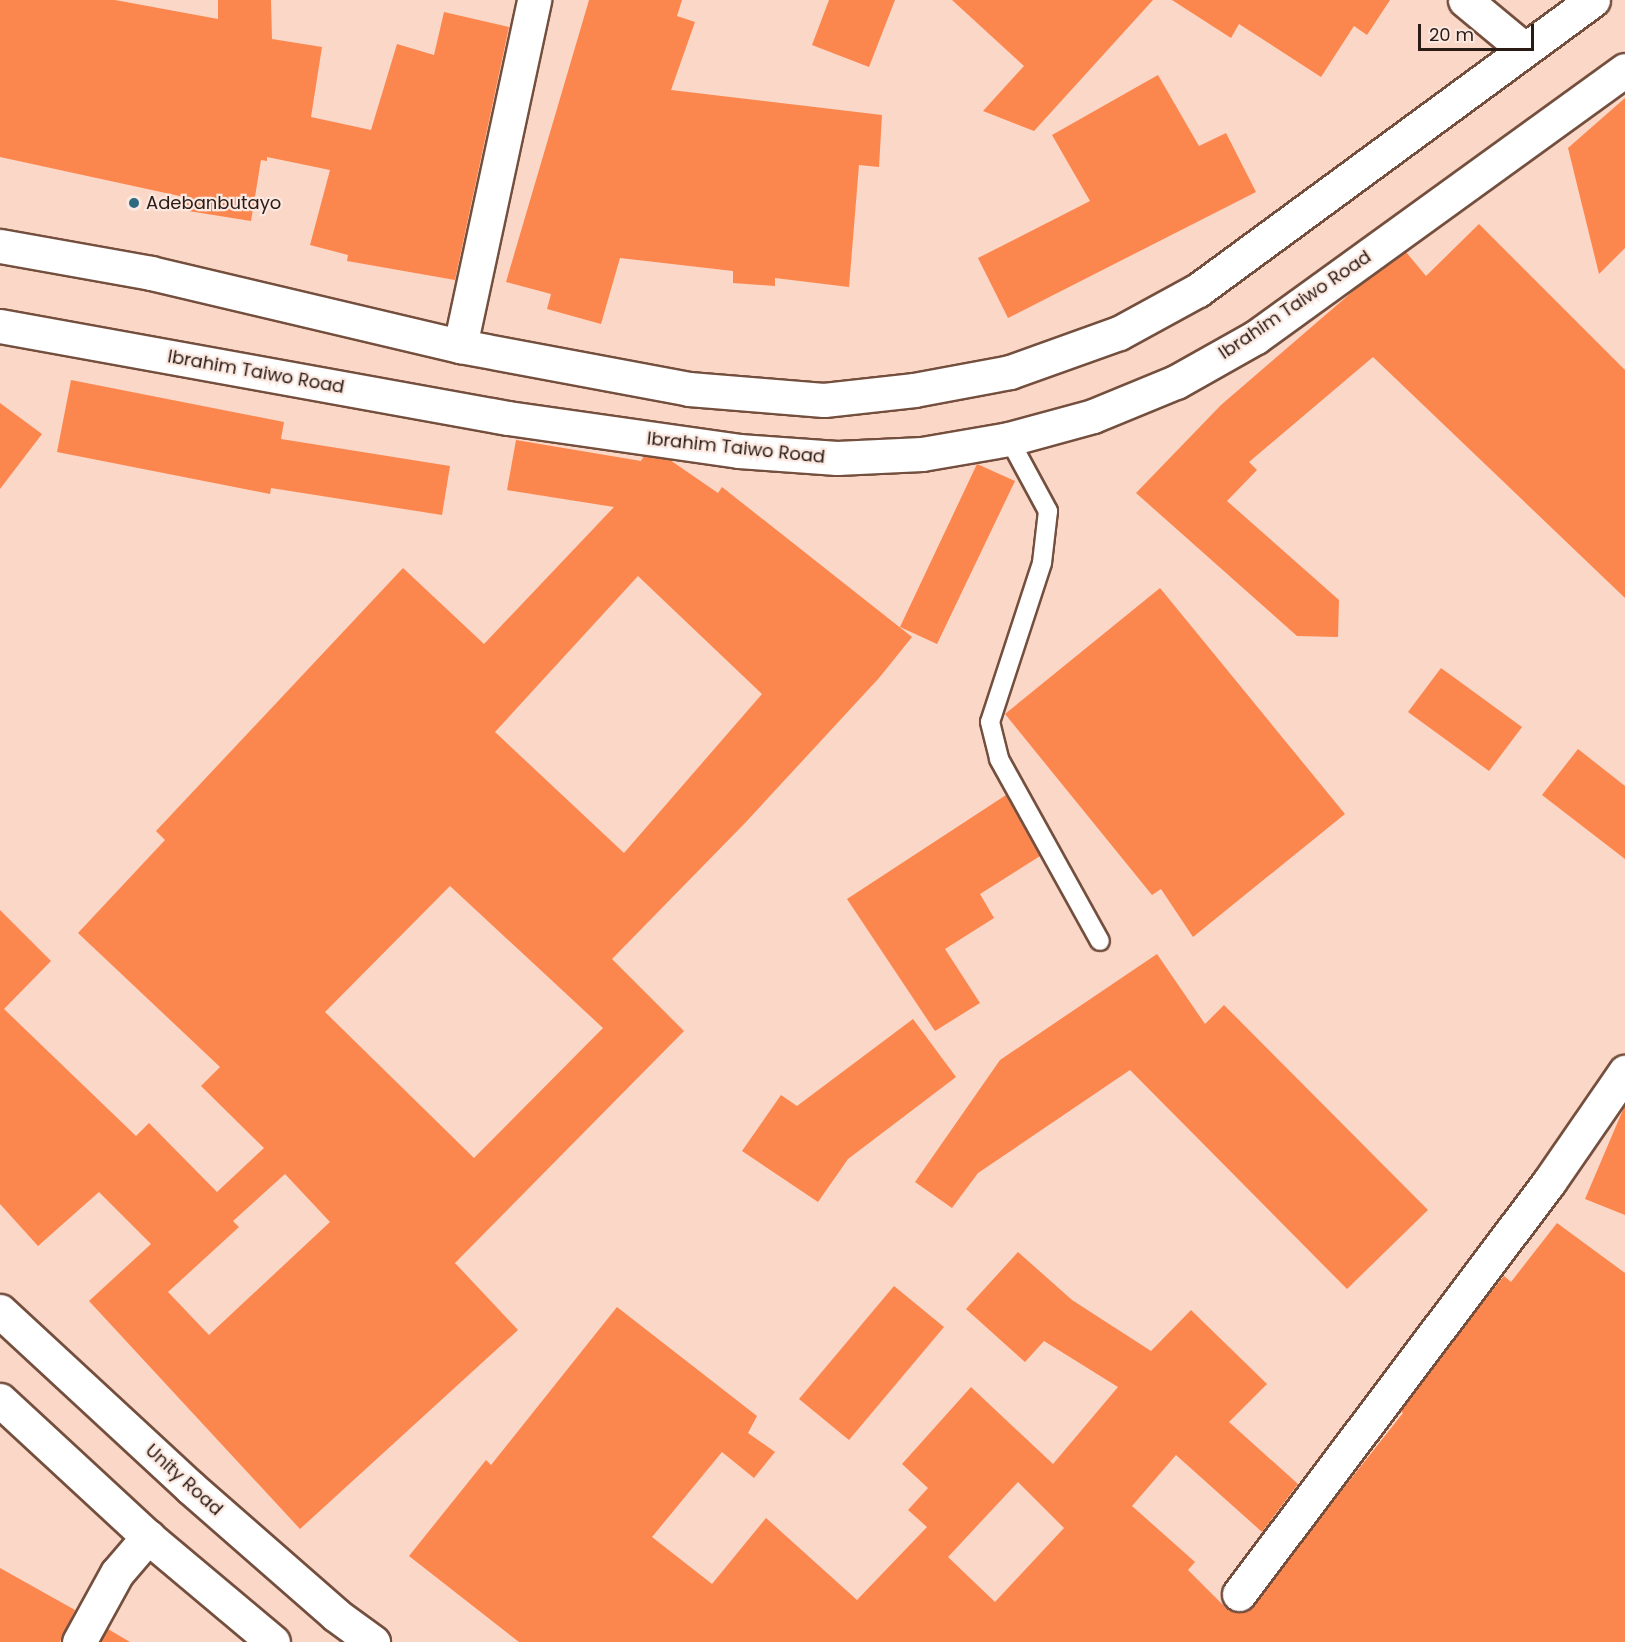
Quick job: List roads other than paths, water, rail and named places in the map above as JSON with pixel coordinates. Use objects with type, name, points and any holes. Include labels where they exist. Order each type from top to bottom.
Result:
[{"type":"main road","points":[[460,346],[534,0]]},
{"type":"main road","points":[[1465,0],[1524,49]]},
{"type":"main road","points":[[0,246],[151,273],[460,346],[689,389],[824,400],[914,390],[1010,372],[1119,333],[1198,290],[1593,0]]},
{"type":"main road","name":"Ibrahim Taiwo Road","points":[[0,326],[508,418],[739,452],[837,458],[922,454],[1009,440],[1093,416],[1176,382],[1256,337],[1625,70]]},
{"type":"main road","points":[[1239,1594],[1549,1182],[1625,1072]]},
{"type":"main road","name":"Unity Road","points":[[0,1311],[190,1487],[336,1615],[373,1642]]},
{"type":"main road","points":[[0,1400],[148,1537],[273,1642]]},
{"type":"main road","points":[[79,1642],[117,1573],[148,1537]]},
{"type":"lane","points":[[1009,440],[1048,511],[1042,563],[990,722],[999,759],[1100,941]]},
{"type":"place","name":"Adebanbutayo","points":[[134,203]]}]
